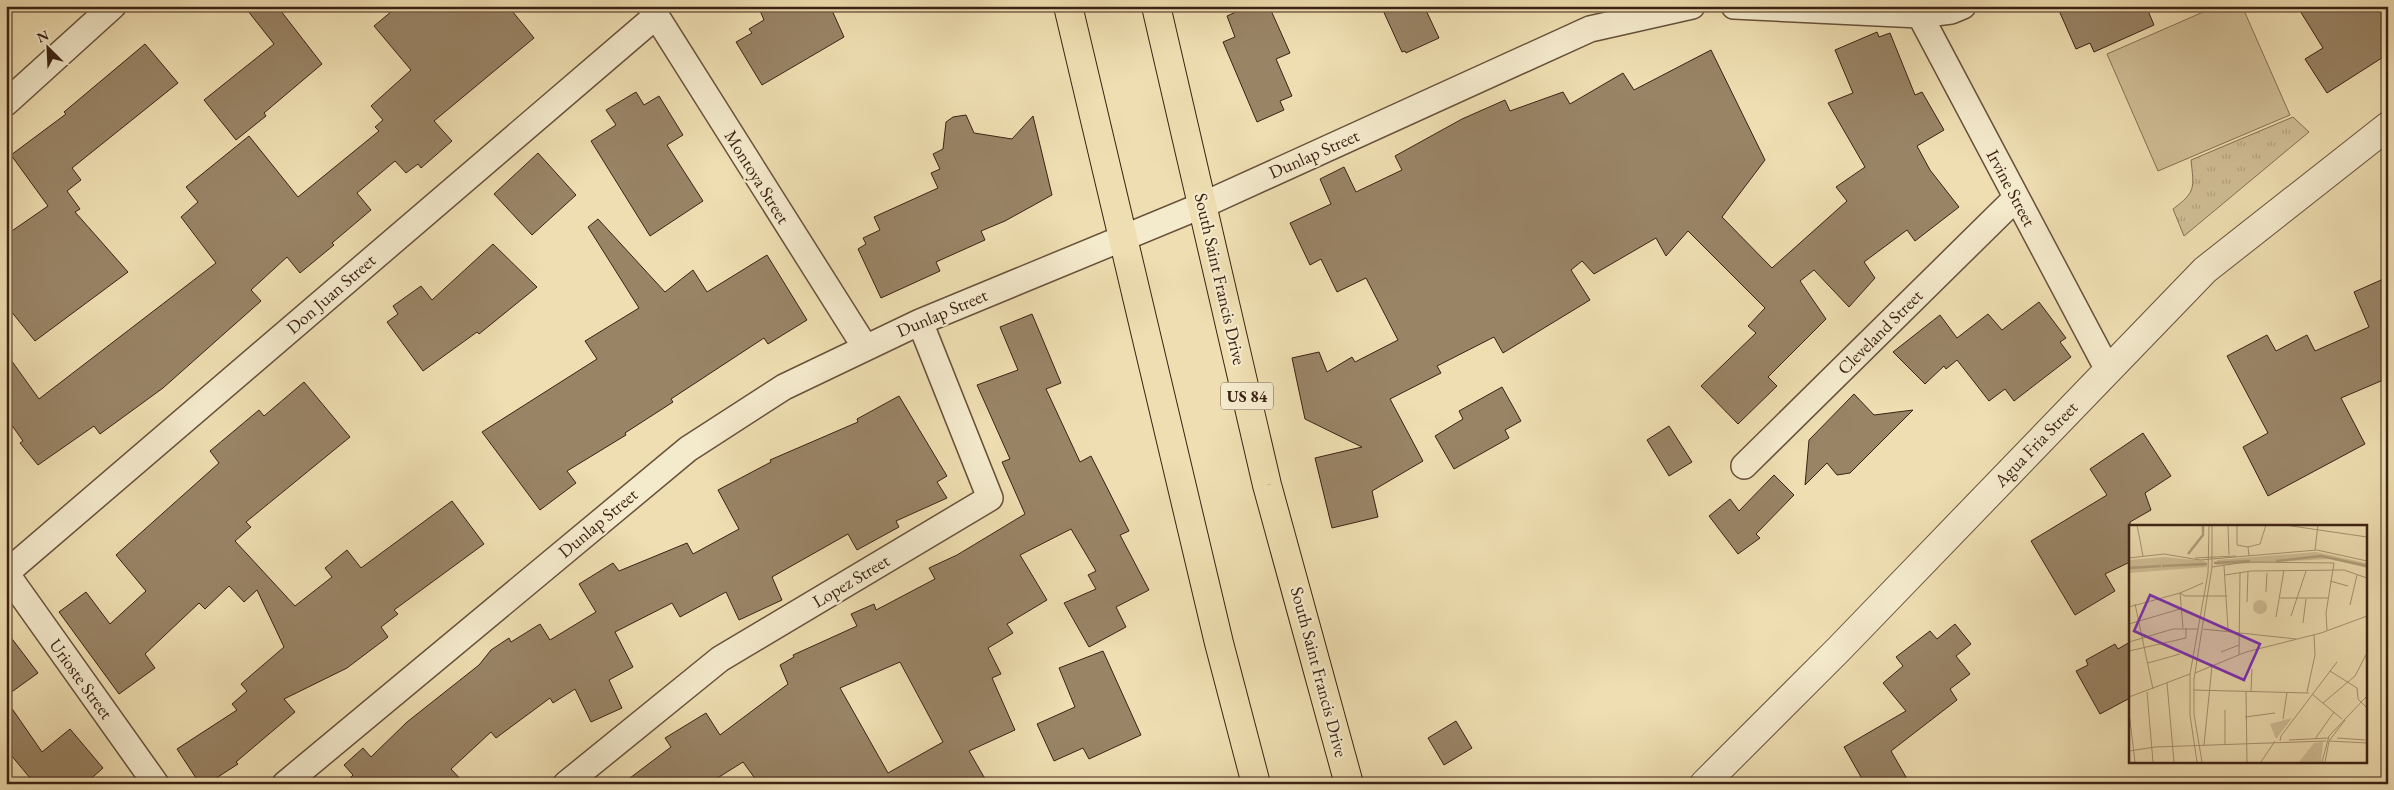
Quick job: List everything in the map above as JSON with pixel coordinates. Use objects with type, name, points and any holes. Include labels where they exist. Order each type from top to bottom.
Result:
[{"type":"highway","points":[[1068,6],[1219,643],[1256,784]]},
{"type":"highway","name":"South Saint Francis Drive","points":[[1156,6],[1204,205],[1267,484],[1349,784]]},
{"type":"street","points":[[6,103],[113,6]]},
{"type":"street","name":"Dunlap Street","points":[[285,784],[688,448],[784,387],[920,322],[1204,205],[1590,29],[1692,6]]},
{"type":"street","points":[[1734,6],[1917,11],[1951,10],[1963,6]]},
{"type":"street","name":"Montoya Street","points":[[653,11],[865,347]]},
{"type":"street","name":"Don Juan Street","points":[[6,573],[653,11]]},
{"type":"street","name":"Irvine Street","points":[[1917,11],[2108,370]]},
{"type":"street","name":"Agua Fria Street","points":[[1704,784],[1839,648],[2205,270],[2388,126]]},
{"type":"street","name":"Cleveland Street","points":[[1744,466],[2016,198]]},
{"type":"street","name":"Lopez Street","points":[[566,784],[720,659],[990,498],[920,322]]},
{"type":"street","name":"Urioste Street","points":[[6,573],[156,784]]},
{"type":"green space","points":[[2217,6],[2242,6],[2290,115],[2158,171],[2107,54]]},
{"type":"green space","points":[[2293,117],[2309,132],[2184,236],[2173,209],[2186,198],[2192,189],[2191,160]]},
{"type":"building","points":[[244,6],[277,6],[322,64],[264,113],[266,116],[236,140],[204,100],[274,44]]},
{"type":"building","points":[[398,6],[508,6],[534,38],[434,121],[452,141],[421,168],[418,164],[406,173],[395,161],[357,193],[371,210],[332,243],[334,245],[300,273],[287,257],[251,290],[261,301],[163,388],[100,434],[94,426],[38,465],[20,443],[23,441],[6,417],[6,353],[39,399],[216,263],[181,217],[198,202],[186,187],[249,136],[298,197],[379,131],[375,127],[383,120],[371,106],[411,70],[374,26]]},
{"type":"building","points":[[758,6],[830,6],[844,37],[762,85],[736,42],[752,33],[749,29],[764,20]]},
{"type":"building","points":[[1249,6],[1269,6],[1290,53],[1276,59],[1292,96],[1280,101],[1284,110],[1257,122],[1223,42],[1235,37],[1227,16]]},
{"type":"building","points":[[1381,6],[1424,6],[1439,38],[1406,53],[1405,51],[1402,52]]},
{"type":"building","points":[[2057,6],[2146,6],[2154,25],[2094,52],[2090,43],[2076,49]]},
{"type":"building","points":[[2297,6],[2388,6],[2388,54],[2327,93],[2305,59],[2323,48]]},
{"type":"building","points":[[1877,32],[1879,37],[1890,33],[1915,95],[1922,92],[1944,130],[1917,146],[1930,170],[1959,207],[1915,241],[1907,230],[1864,262],[1875,278],[1849,307],[1814,270],[1800,281],[1826,319],[1768,377],[1777,386],[1738,424],[1701,386],[1756,333],[1748,326],[1765,308],[1688,231],[1666,256],[1656,238],[1594,274],[1582,261],[1571,270],[1590,300],[1503,353],[1494,337],[1437,366],[1441,373],[1390,399],[1423,461],[1372,491],[1378,517],[1332,528],[1315,458],[1362,447],[1305,419],[1292,358],[1319,352],[1327,372],[1352,357],[1355,362],[1398,340],[1366,278],[1337,292],[1321,259],[1310,265],[1290,223],[1331,204],[1320,179],[1344,167],[1356,192],[1402,170],[1395,156],[1462,119],[1505,100],[1510,111],[1563,92],[1570,104],[1623,73],[1634,90],[1711,50],[1765,160],[1722,217],[1772,268],[1847,201],[1836,187],[1865,167],[1828,103],[1853,93],[1835,50]]},
{"type":"building","points":[[145,44],[178,83],[72,168],[81,180],[67,191],[80,209],[75,212],[128,272],[35,341],[6,305],[6,235],[48,206],[11,155],[66,114],[64,112]]},
{"type":"building","points":[[636,92],[644,105],[659,96],[683,135],[667,145],[703,201],[650,236],[591,141],[616,125],[606,110]]},
{"type":"building","points":[[966,115],[974,133],[1012,139],[1033,116],[1052,195],[1005,221],[981,231],[985,240],[936,262],[940,271],[881,298],[858,249],[866,244],[863,238],[880,230],[874,217],[938,188],[931,173],[940,169],[933,154],[943,149],[946,122],[953,117]]},
{"type":"building","points":[[538,153],[576,195],[532,235],[494,194]]},
{"type":"building","points":[[598,219],[665,292],[693,270],[707,292],[767,255],[807,320],[768,344],[764,338],[671,399],[673,402],[625,433],[626,435],[567,471],[576,483],[540,510],[482,432],[597,359],[585,341],[639,308],[588,227]]},
{"type":"building","points":[[493,244],[537,287],[479,334],[477,332],[423,371],[387,322],[398,314],[393,306],[421,286],[432,300]]},
{"type":"building","points":[[2388,277],[2388,378],[2341,398],[2365,444],[2268,496],[2243,447],[2268,433],[2227,356],[2267,335],[2276,351],[2307,335],[2315,351],[2369,327],[2354,292]]},
{"type":"building","points":[[2039,302],[2066,338],[2060,342],[2071,357],[2014,401],[2005,389],[1989,401],[1957,360],[1946,369],[1944,366],[1925,384],[1893,352],[1940,315],[1957,338],[1988,314],[2002,330]]},
{"type":"building","points":[[1032,314],[1061,383],[1046,389],[1080,462],[1091,456],[1129,531],[1120,535],[1149,590],[1116,607],[1126,627],[1089,647],[1064,603],[1096,589],[1088,575],[1096,571],[1071,529],[1020,555],[1047,600],[1007,624],[1013,633],[988,648],[1001,674],[992,678],[1015,730],[969,751],[988,784],[759,784],[743,762],[708,784],[622,784],[671,747],[665,738],[706,713],[720,735],[788,684],[780,665],[794,657],[793,655],[857,626],[851,614],[874,604],[876,610],[935,579],[929,568],[957,555],[1025,514],[1002,462],[1010,459],[977,385],[1018,370],[1000,327]],"holes":[[[900,662],[943,742],[888,773],[840,688]]]},
{"type":"building","points":[[304,382],[350,437],[246,522],[251,527],[235,541],[295,606],[332,577],[325,568],[347,550],[361,568],[452,501],[484,544],[394,610],[398,614],[381,627],[388,637],[347,668],[284,699],[295,712],[236,762],[238,764],[207,784],[200,784],[177,749],[237,710],[232,704],[247,691],[241,684],[284,647],[257,590],[244,602],[229,586],[205,609],[199,603],[145,654],[155,668],[119,694],[59,612],[86,592],[110,624],[146,591],[116,555],[219,463],[210,451],[259,410],[264,416]]},
{"type":"building","points":[[1502,387],[1521,421],[1505,430],[1509,438],[1454,469],[1435,436],[1463,419],[1459,411]]},
{"type":"building","points":[[1854,394],[1874,415],[1913,410],[1850,473],[1837,475],[1827,463],[1805,485],[1809,440]]},
{"type":"building","points":[[899,396],[947,476],[937,482],[947,498],[896,521],[899,527],[857,550],[848,534],[772,577],[782,600],[739,620],[726,592],[680,617],[672,603],[615,632],[633,667],[609,680],[622,708],[591,722],[575,689],[553,703],[550,698],[496,738],[491,732],[451,769],[465,784],[344,784],[353,775],[344,765],[363,748],[371,757],[407,722],[479,665],[491,650],[509,638],[511,642],[540,624],[550,640],[596,612],[579,584],[613,563],[619,571],[687,543],[693,554],[739,529],[718,490],[771,462],[770,460],[858,422],[857,419]]},
{"type":"building","points":[[1669,426],[1692,462],[1669,476],[1647,440]]},
{"type":"building","points":[[2143,433],[2171,476],[2145,493],[2151,510],[2130,522],[2129,562],[2105,574],[2115,591],[2075,615],[2031,541],[2107,495],[2090,469]]},
{"type":"building","points":[[1774,475],[1794,495],[1756,534],[1760,538],[1738,554],[1709,516],[1730,499],[1739,511]]},
{"type":"building","points":[[1955,624],[1971,644],[1956,656],[1970,674],[1950,689],[1957,700],[1891,751],[1910,784],[1865,784],[1844,747],[1906,711],[1883,683],[1903,666],[1896,657],[1930,631],[1937,639]]},
{"type":"building","points":[[6,631],[38,673],[6,696]]},
{"type":"building","points":[[2129,643],[2129,699],[2100,714],[2076,671],[2088,665],[2086,660],[2115,644],[2118,649]]},
{"type":"building","points":[[1103,651],[1141,735],[1089,759],[1083,748],[1054,761],[1037,724],[1075,707],[1059,668]]},
{"type":"building","points":[[6,700],[42,752],[70,729],[103,768],[85,784],[35,784],[6,749]]},
{"type":"building","points":[[1456,721],[1472,748],[1444,765],[1428,738]]}]
